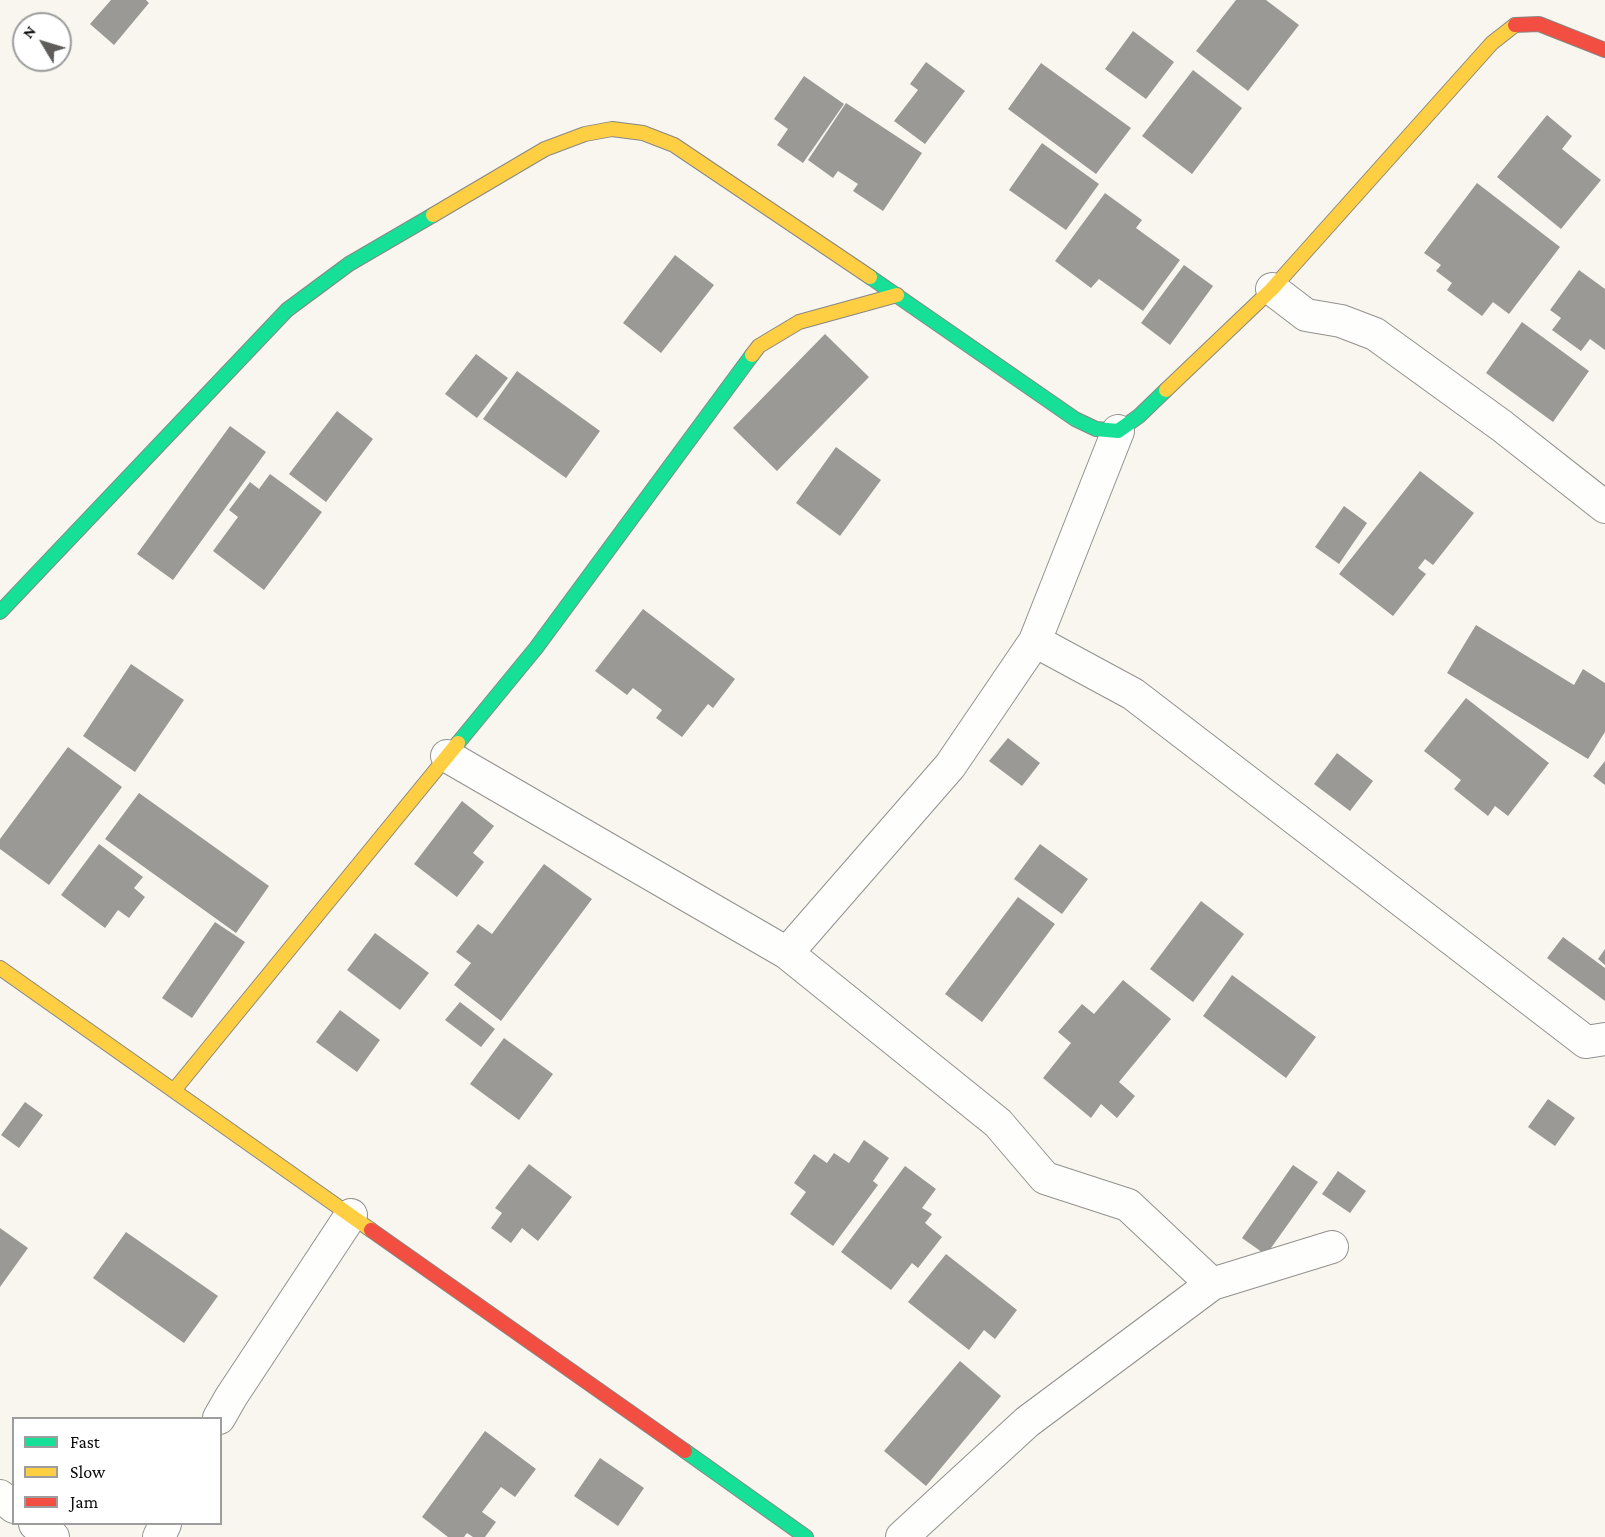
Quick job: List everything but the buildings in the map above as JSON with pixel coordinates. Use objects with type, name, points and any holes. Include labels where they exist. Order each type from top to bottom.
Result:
[{"type":"street","points":[[787,953],[950,766],[1035,641],[1118,431],[1139,416],[1272,289],[1492,43],[1517,24],[1539,24],[1605,50]]},
{"type":"street","points":[[0,612],[286,310],[349,264],[545,149],[585,134],[612,129],[643,133],[674,145],[1075,418],[1095,429],[1118,431]]},
{"type":"street","points":[[1272,289],[1306,315],[1341,321],[1375,334],[1502,426],[1605,507]]},
{"type":"street","points":[[175,1089],[536,648],[759,346],[799,322],[897,295]]},
{"type":"street","points":[[1035,641],[1133,694],[1586,1042],[1605,1039]]},
{"type":"street","points":[[447,756],[787,953],[998,1123],[1045,1178],[1128,1205],[1212,1284]]},
{"type":"street","points":[[0,968],[175,1089],[806,1537]]},
{"type":"street","points":[[220,1417],[231,1396],[351,1215]]},
{"type":"street","points":[[902,1537],[1027,1422],[1212,1284],[1332,1247]]},
{"type":"street","points":[[0,1496],[12,1505]]},
{"type":"street","points":[[36,1525],[53,1537]]},
{"type":"traffic: fast","points":[[0,612],[287,310],[349,264],[433,215]]},
{"type":"traffic: fast","points":[[870,277],[1075,419],[1096,429],[1118,431],[1139,416],[1166,390]]},
{"type":"traffic: fast","points":[[458,743],[536,648],[752,355]]},
{"type":"traffic: fast","points":[[685,1451],[806,1537]]},
{"type":"traffic: slow","points":[[1166,390],[1272,289],[1492,43],[1515,25]]},
{"type":"traffic: slow","points":[[433,215],[545,149],[585,134],[612,129],[643,133],[674,145],[870,277]]},
{"type":"traffic: slow","points":[[752,355],[759,346],[799,322],[897,295]]},
{"type":"traffic: slow","points":[[175,1089],[458,743]]},
{"type":"traffic: slow","points":[[0,968],[371,1230]]},
{"type":"traffic: jam","points":[[1515,25],[1539,24],[1605,50]]},
{"type":"traffic: jam","points":[[371,1230],[685,1451]]}]
